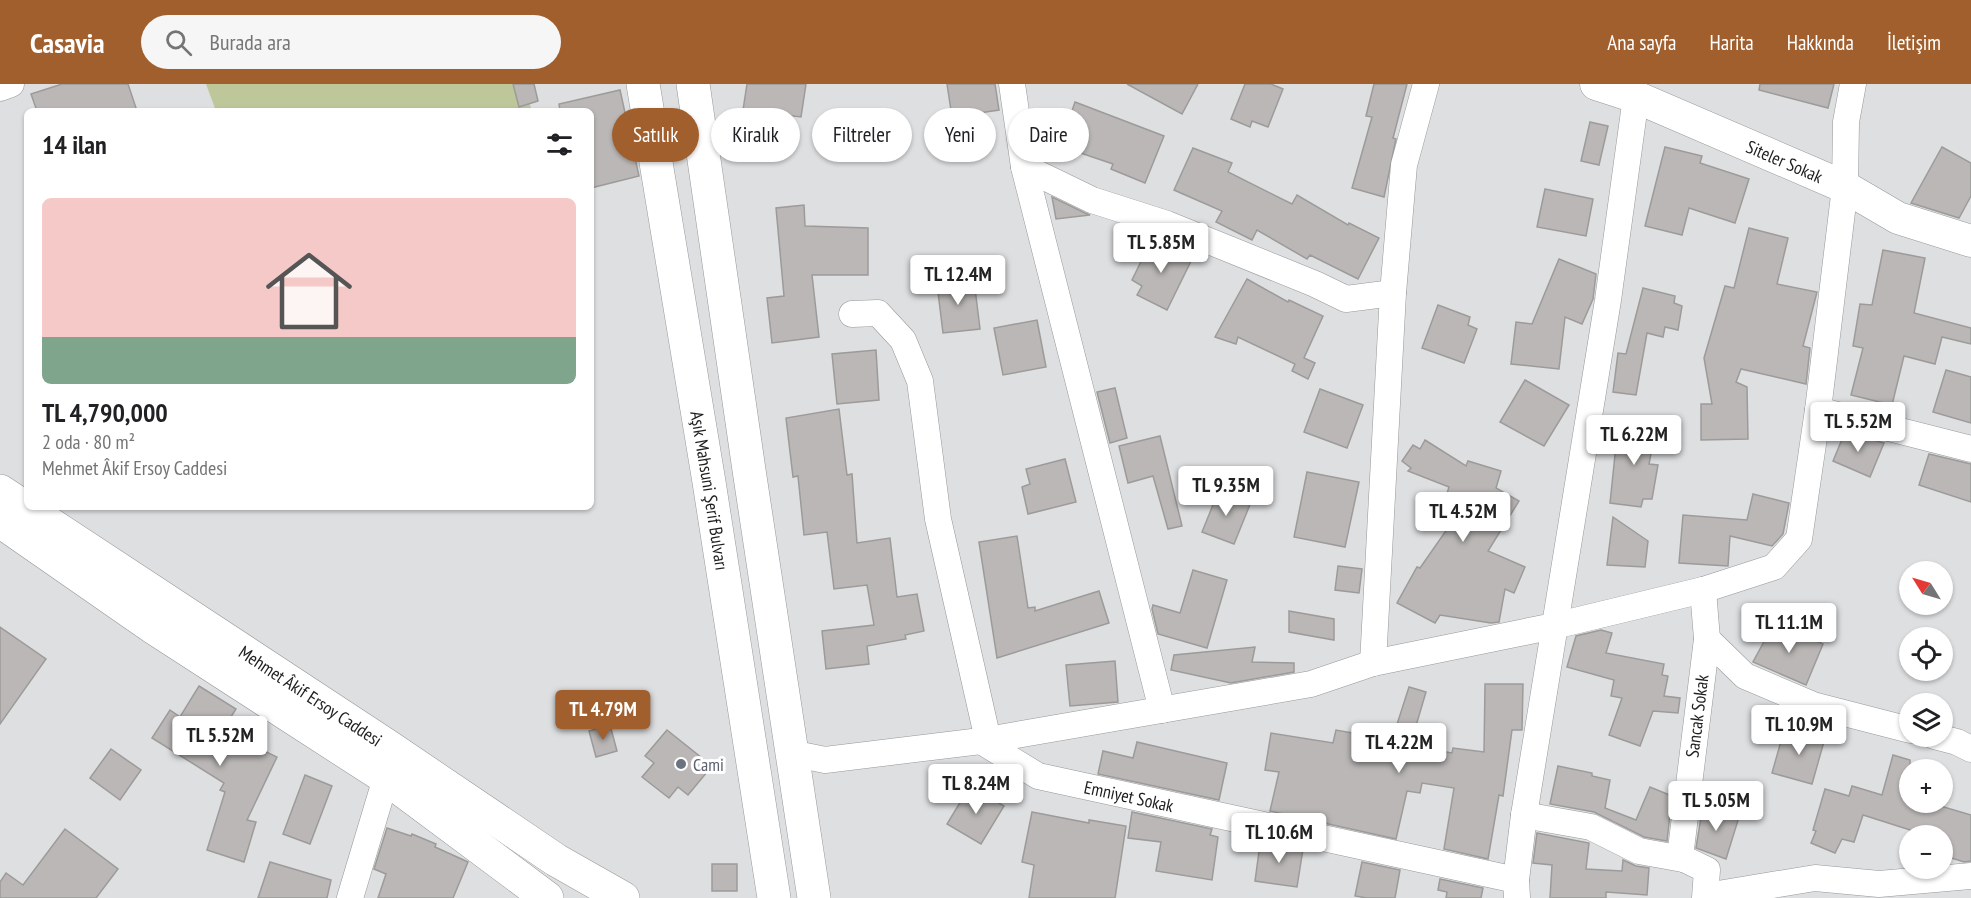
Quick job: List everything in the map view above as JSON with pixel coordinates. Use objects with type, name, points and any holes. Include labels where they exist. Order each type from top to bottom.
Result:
[{"type":"main road","name":"Aşık Mahsuni Şerif Bulvarı","points":[[644,84],[774,898]]},
{"type":"main road","points":[[693,84],[814,898]]},
{"type":"main road","name":"Mehmet Âkif Ersoy Caddesi","points":[[0,491],[24,507]]},
{"type":"main road","name":"Mehmet Âkif Ersoy Caddesi","points":[[29,510],[556,860],[623,898]]},
{"type":"main road","name":"Mehmet Âkif Ersoy Caddesi","points":[[0,521],[154,628],[386,778],[547,898]]},
{"type":"street","points":[[0,88],[11,84]]},
{"type":"street","points":[[1012,84],[1024,167],[1162,710]]},
{"type":"street","points":[[1373,663],[1393,293],[1404,165],[1426,84]]},
{"type":"street","name":"Siteler Sokak","points":[[1596,84],[1636,97],[1845,188],[1898,218],[1971,241]]},
{"type":"street","points":[[791,753],[825,760],[984,741],[1311,684],[1373,663],[1554,626],[1703,590],[1774,567],[1799,539],[1818,410],[1845,188],[1846,122],[1853,84]]},
{"type":"street","points":[[1517,889],[1524,815],[1606,312],[1636,97]]},
{"type":"street","points":[[1024,167],[1092,200],[1167,224],[1315,284],[1346,299],[1393,293]]},
{"type":"street","points":[[852,314],[878,313],[903,340],[920,381],[938,519],[984,741]]},
{"type":"street","points":[[1818,410],[1971,449]]},
{"type":"street","name":"Sancak Sokak","points":[[1683,859],[1680,857],[1707,639],[1703,590]]},
{"type":"street","points":[[1707,639],[1744,676],[1813,705],[1899,727]]},
{"type":"street","name":"Emniyet Sokak","points":[[984,741],[1038,776],[1517,889]]},
{"type":"street","points":[[1953,741],[1971,749]]},
{"type":"street","points":[[350,898],[386,778],[386,745]]},
{"type":"street","points":[[1524,815],[1591,827],[1639,851],[1683,859],[1707,870],[1705,898]]},
{"type":"street","points":[[1716,898],[1718,894],[1815,878],[1878,891],[1971,876]]},
{"type":"green space","points":[[206,84],[523,84],[531,108],[215,108]]},
{"type":"building","points":[[62,84],[128,84],[136,108],[36,108],[31,94]]},
{"type":"building","points":[[513,84],[534,84],[538,101],[519,107]]},
{"type":"building","points":[[747,84],[806,84],[801,117],[800,108],[743,108]]},
{"type":"building","points":[[947,84],[995,84],[999,110],[996,110],[996,108],[951,108]]},
{"type":"building","points":[[1127,84],[1198,84],[1182,114]]},
{"type":"building","points":[[1245,84],[1271,84],[1283,89],[1268,127],[1252,121],[1250,127],[1231,119]]},
{"type":"building","points":[[1374,84],[1407,84],[1393,138],[1396,139],[1384,197],[1352,188],[1372,117],[1366,116]]},
{"type":"building","points":[[1760,84],[1834,84],[1828,108],[1759,90]]},
{"type":"building","points":[[620,90],[624,108],[612,108],[612,162],[636,162],[639,176],[594,187],[594,108],[560,108],[559,104]]},
{"type":"building","points":[[1075,102],[1164,136],[1145,183],[1111,169],[1113,164],[1089,156],[1089,108],[1073,108]]},
{"type":"building","points":[[1590,122],[1608,126],[1599,165],[1581,161]]},
{"type":"building","points":[[1665,147],[1702,156],[1700,163],[1749,179],[1735,223],[1689,208],[1682,235],[1645,226]]},
{"type":"building","points":[[1942,147],[1971,163],[1971,196],[1959,218],[1911,203]]},
{"type":"building","points":[[1193,148],[1232,163],[1228,172],[1292,204],[1297,195],[1348,225],[1349,223],[1379,238],[1358,279],[1310,255],[1307,259],[1257,230],[1252,240],[1216,222],[1222,211],[1174,190]]},
{"type":"building","points":[[1545,189],[1593,199],[1586,236],[1537,227]]},
{"type":"building","points":[[1052,197],[1085,213],[1090,215],[1056,219]]},
{"type":"building","points":[[804,205],[805,226],[868,228],[868,275],[812,275],[819,337],[772,343],[767,298],[784,296],[776,208]]},
{"type":"building","points":[[1749,228],[1788,238],[1777,284],[1817,292],[1803,346],[1810,348],[1806,384],[1741,369],[1736,382],[1747,387],[1748,439],[1701,440],[1701,404],[1712,404],[1704,358],[1725,286],[1734,288]]},
{"type":"building","points":[[1152,239],[1192,259],[1167,310],[1137,295],[1142,286],[1132,280]]},
{"type":"building","points":[[1883,250],[1925,258],[1914,313],[1971,328],[1971,344],[1942,337],[1935,364],[1904,356],[1892,405],[1851,395],[1863,348],[1853,346],[1860,304],[1872,305]]},
{"type":"building","points":[[1559,259],[1596,274],[1593,299],[1582,324],[1565,317],[1559,369],[1511,364],[1516,322],[1532,324]]},
{"type":"building","points":[[1247,279],[1288,302],[1289,300],[1323,316],[1304,358],[1315,363],[1308,379],[1292,371],[1295,364],[1238,337],[1236,344],[1215,337]]},
{"type":"building","points":[[974,280],[980,329],[943,333],[937,284]]},
{"type":"building","points":[[1643,288],[1675,296],[1674,303],[1682,306],[1678,330],[1665,327],[1663,337],[1647,333],[1636,395],[1613,392],[1618,353],[1626,354]]},
{"type":"building","points":[[1438,305],[1470,317],[1468,325],[1477,329],[1464,363],[1422,348]]},
{"type":"building","points":[[1037,320],[1046,367],[1003,375],[994,328]]},
{"type":"building","points":[[876,350],[879,400],[837,404],[832,354]]},
{"type":"building","points":[[1946,370],[1971,377],[1971,423],[1933,412]]},
{"type":"building","points":[[1525,380],[1569,405],[1544,446],[1500,422]]},
{"type":"building","points":[[1115,388],[1127,438],[1110,443],[1097,392]]},
{"type":"building","points":[[1320,389],[1363,405],[1347,448],[1304,432]]},
{"type":"building","points":[[839,409],[847,475],[852,474],[857,543],[890,538],[897,597],[917,594],[924,631],[905,635],[906,639],[867,646],[869,664],[826,669],[822,631],[874,625],[867,585],[834,589],[827,532],[804,535],[798,476],[793,477],[786,418]]},
{"type":"building","points":[[1623,421],[1656,428],[1649,464],[1658,465],[1652,499],[1643,499],[1641,507],[1610,503],[1615,455]]},
{"type":"building","points":[[1845,432],[1884,443],[1870,477],[1833,461]]},
{"type":"building","points":[[1160,436],[1182,526],[1168,529],[1153,476],[1128,483],[1119,446]]},
{"type":"building","points":[[1425,440],[1466,466],[1468,461],[1501,471],[1496,488],[1519,501],[1488,551],[1525,567],[1514,593],[1505,589],[1499,622],[1491,623],[1440,615],[1435,623],[1397,603],[1417,567],[1420,568],[1457,515],[1443,506],[1449,487],[1408,471],[1411,468],[1402,461],[1413,445],[1420,449]]},
{"type":"building","points":[[1929,454],[1971,464],[1971,502],[1919,485]]},
{"type":"building","points":[[1065,459],[1076,502],[1028,514],[1022,487],[1030,484],[1026,469]]},
{"type":"building","points":[[1307,472],[1359,482],[1345,547],[1294,537]]},
{"type":"building","points":[[1219,490],[1251,502],[1234,544],[1202,532]]},
{"type":"building","points":[[1753,494],[1789,503],[1783,534],[1772,546],[1730,536],[1728,566],[1679,563],[1683,515],[1747,520]]},
{"type":"building","points":[[1613,517],[1648,541],[1645,567],[1607,565]]},
{"type":"building","points":[[1017,536],[1028,608],[1035,607],[1035,611],[1099,591],[1109,623],[997,658],[979,542]]},
{"type":"building","points":[[1338,566],[1362,569],[1359,593],[1335,590]]},
{"type":"building","points":[[1193,570],[1227,580],[1207,648],[1158,634],[1152,609],[1153,605],[1180,613]]},
{"type":"building","points":[[1289,611],[1334,619],[1334,640],[1289,632]]},
{"type":"building","points":[[1773,625],[1823,644],[1806,685],[1753,662]]},
{"type":"building","points":[[0,627],[46,659],[0,724]]},
{"type":"building","points":[[1601,630],[1612,633],[1606,653],[1664,664],[1662,675],[1668,676],[1664,696],[1680,698],[1678,713],[1653,711],[1640,746],[1609,735],[1622,698],[1611,696],[1614,680],[1567,667],[1576,636]]},
{"type":"building","points":[[1255,647],[1252,662],[1294,663],[1294,672],[1231,683],[1171,670],[1174,655]]},
{"type":"building","points":[[1115,661],[1118,702],[1070,706],[1066,665]]},
{"type":"building","points":[[1485,684],[1523,684],[1522,730],[1512,730],[1503,796],[1499,795],[1488,859],[1444,849],[1454,788],[1422,783],[1420,793],[1407,791],[1396,839],[1270,811],[1279,772],[1265,770],[1271,733],[1333,743],[1336,730],[1392,740],[1409,687],[1426,692],[1410,746],[1452,753],[1453,748],[1484,752]]},
{"type":"building","points":[[199,686],[236,709],[222,731],[277,757],[247,820],[256,822],[244,862],[207,850],[225,792],[220,790],[224,783],[152,738],[170,710],[180,717]]},
{"type":"building","points":[[610,725],[617,751],[596,757],[589,731]]},
{"type":"building","points":[[1785,727],[1825,738],[1812,784],[1772,773]]},
{"type":"building","name":"Cami","points":[[667,730],[712,766],[688,795],[678,787],[669,798],[642,777],[654,763],[645,756]]},
{"type":"building","points":[[1137,742],[1227,763],[1219,800],[1098,774],[1103,751],[1133,758]]},
{"type":"building","points":[[111,749],[141,770],[120,800],[90,778]]},
{"type":"building","points":[[1893,755],[1907,759],[1899,759],[1899,813],[1953,813],[1953,810],[1971,815],[1971,861],[1964,862],[1953,858],[1953,825],[1899,826],[1863,815],[1854,842],[1842,839],[1835,853],[1811,843],[1816,831],[1813,830],[1825,789],[1849,796],[1852,786],[1882,795]]},
{"type":"building","points":[[1558,766],[1592,773],[1592,776],[1610,780],[1605,808],[1636,820],[1650,787],[1672,796],[1667,841],[1644,837],[1594,812],[1550,804]]},
{"type":"building","points":[[305,775],[332,786],[310,844],[283,834]]},
{"type":"building","points":[[970,786],[1004,806],[981,844],[947,824]]},
{"type":"building","points":[[1703,805],[1739,817],[1726,859],[1696,848]]},
{"type":"building","points":[[1032,812],[1089,823],[1089,820],[1126,826],[1115,898],[1029,898],[1034,865],[1022,862]]},
{"type":"building","points":[[1132,812],[1212,829],[1210,835],[1218,837],[1212,880],[1156,871],[1161,842],[1128,838]]},
{"type":"building","points":[[387,828],[411,836],[412,834],[436,844],[435,847],[468,862],[453,898],[378,898],[386,874],[374,869]]},
{"type":"building","points":[[65,829],[118,869],[96,898],[0,898],[0,882],[6,873],[23,885]]},
{"type":"building","points":[[1537,833],[1589,843],[1586,869],[1622,871],[1623,860],[1636,866],[1649,868],[1647,895],[1606,892],[1606,898],[1550,898],[1552,865],[1533,863]]},
{"type":"building","points":[[1264,840],[1303,849],[1297,887],[1255,881],[1260,844],[1263,845]]},
{"type":"building","points":[[270,862],[331,880],[327,898],[258,898]]},
{"type":"building","points":[[1362,862],[1400,870],[1395,898],[1355,896]]},
{"type":"building","points":[[712,864],[737,864],[737,891],[712,891]]},
{"type":"building","points":[[1440,879],[1483,888],[1481,898],[1446,898],[1447,892],[1438,890]]},
{"type":"place","name":"Cami","points":[[681,764]]}]
